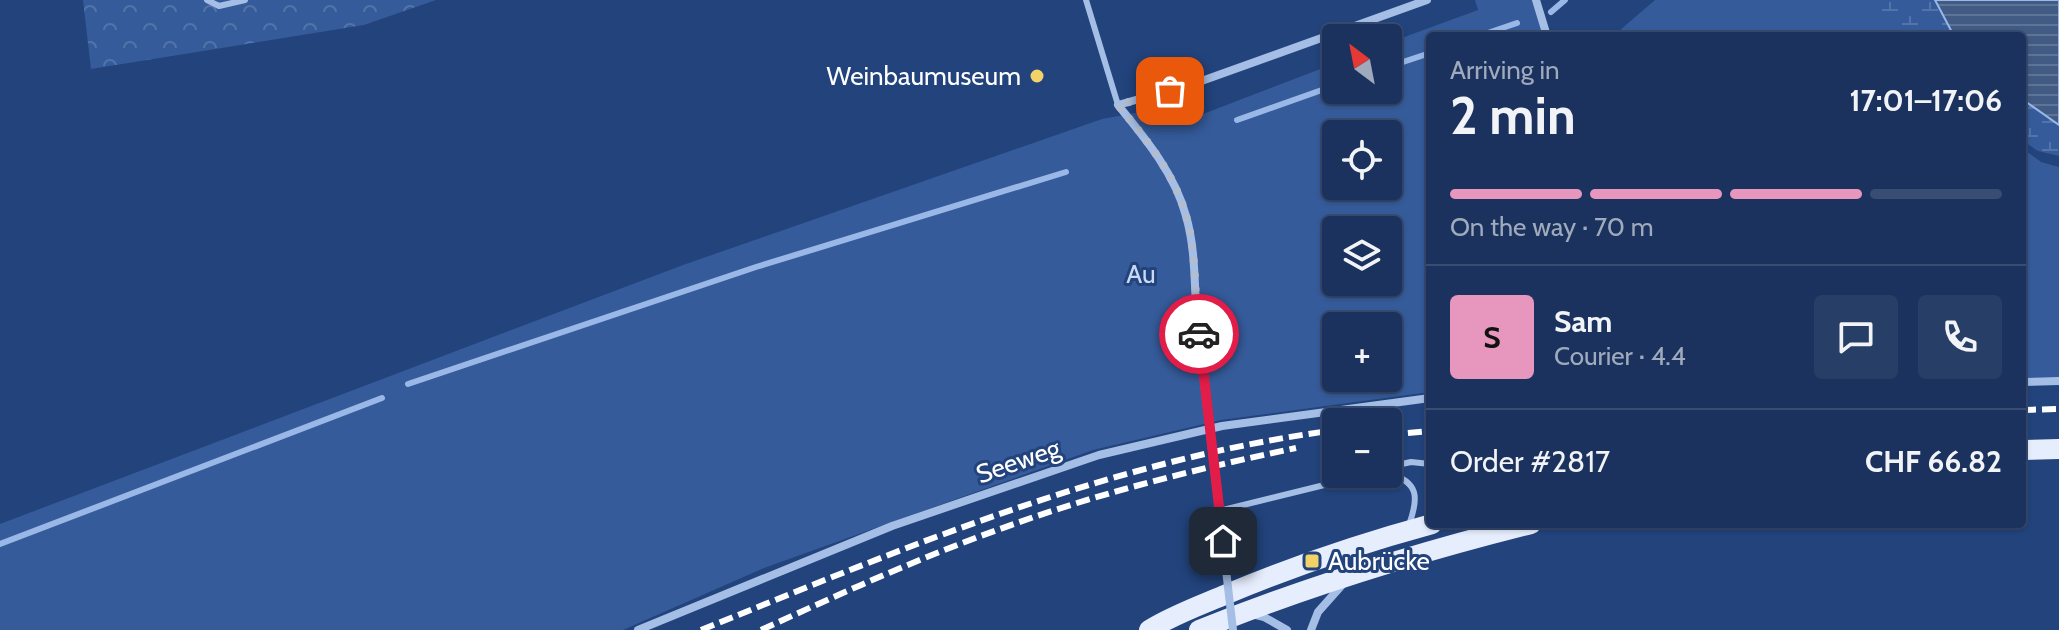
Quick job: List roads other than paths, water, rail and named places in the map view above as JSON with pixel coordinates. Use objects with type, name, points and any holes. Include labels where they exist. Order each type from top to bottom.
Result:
[{"type":"main road","points":[[2026,450],[2059,449]]},
{"type":"main road","points":[[1149,630],[1166,619],[1265,579],[1426,526]]},
{"type":"main road","points":[[1199,630],[1238,621],[1350,577],[1516,528]]},
{"type":"street","points":[[1287,630],[1264,617],[1238,621],[1219,511],[1197,321],[1192,246],[1186,214],[1149,143],[1118,105],[1196,83],[1427,0]]},
{"type":"street","points":[[1536,0],[1546,32]]},
{"type":"street","points":[[2026,382],[2059,381]]},
{"type":"street","name":"Seeweg","points":[[638,630],[892,526],[1099,455],[1222,426],[1426,399]]},
{"type":"street","points":[[1311,630],[1318,612],[1350,577]]},
{"type":"lane","points":[[207,0],[219,6],[245,0]]},
{"type":"lane","points":[[1086,0],[1118,105]]},
{"type":"lane","points":[[1402,464],[1426,464]]},
{"type":"lane","points":[[1402,478],[1407,480],[1416,496],[1406,531]]},
{"type":"lane","points":[[1219,511],[1322,486]]},
{"type":"waterway","points":[[1551,12],[1565,0]]},
{"type":"waterway","points":[[1491,32],[1517,23]]},
{"type":"waterway","points":[[1402,62],[1426,54]]},
{"type":"waterway","points":[[1237,120],[1322,90]]},
{"type":"waterway","points":[[408,384],[756,267],[1066,172]]},
{"type":"waterway","points":[[0,544],[382,398]]},
{"type":"railway","points":[[2026,410],[2059,409]]},
{"type":"railway","points":[[1402,434],[1426,431]]},
{"type":"railway","points":[[701,630],[934,538],[1091,484],[1171,462],[1322,432]]},
{"type":"railway","points":[[761,630],[918,561],[1049,512],[1154,481],[1296,448]]},
{"type":"place","name":"Weinbaumuseum","points":[[1037,76]]},
{"type":"place","name":"Aubrücke","points":[[1312,561]]},
{"type":"park label","name":"Au","points":[[1141,274]]}]
